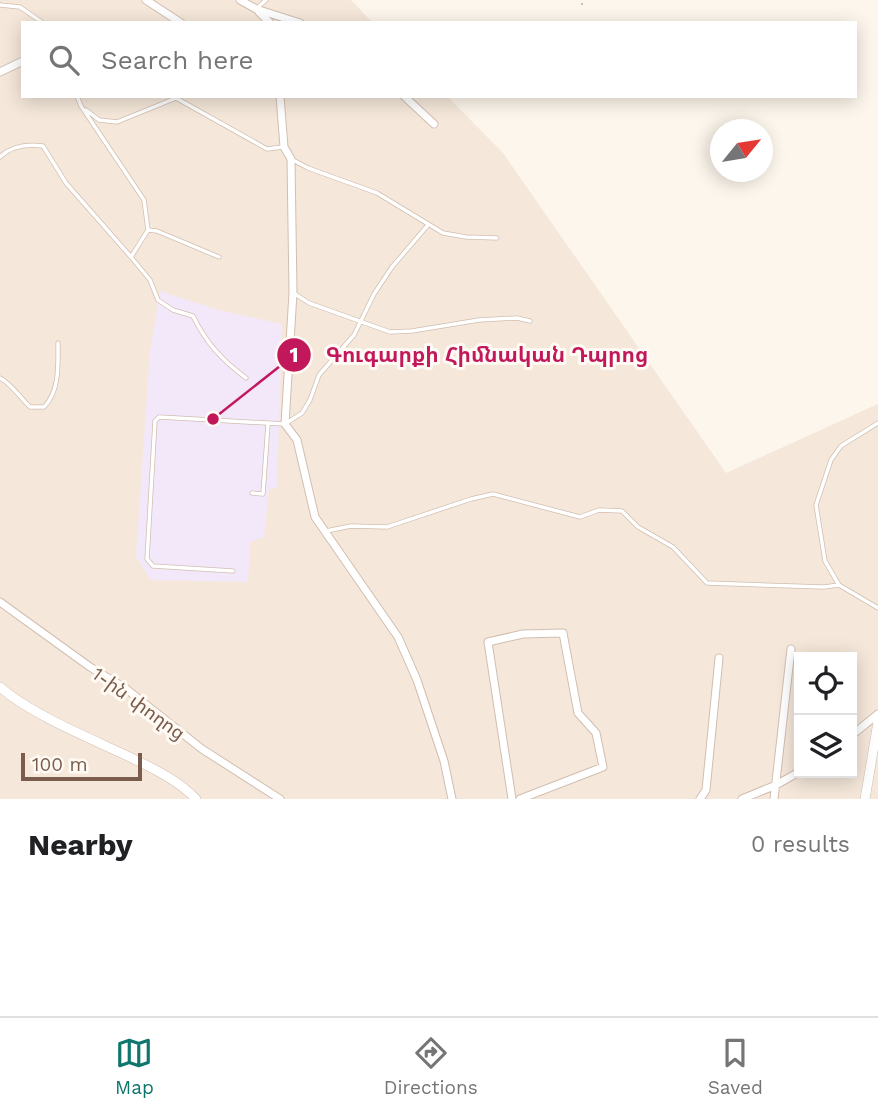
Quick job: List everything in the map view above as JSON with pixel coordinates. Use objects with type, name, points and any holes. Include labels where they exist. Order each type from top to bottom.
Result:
[{"type":"street","points":[[146,0],[178,21]]},
{"type":"street","points":[[240,0],[256,9],[294,21]]},
{"type":"street","points":[[256,9],[268,21]]},
{"type":"street","points":[[0,72],[21,62]]},
{"type":"street","points":[[280,98],[284,147],[291,159],[293,293],[285,424],[297,440],[315,517],[398,637],[417,680],[444,761],[452,799]]},
{"type":"street","points":[[406,98],[434,124]]},
{"type":"street","name":"1-ին փողոց","points":[[0,603],[90,667],[125,688],[202,749],[281,799]]},
{"type":"street","points":[[512,799],[488,642],[523,634],[563,633],[578,713],[596,733],[603,767],[520,799]]},
{"type":"street","points":[[774,799],[791,649]]},
{"type":"street","points":[[700,799],[706,790],[719,658]]},
{"type":"street","points":[[0,687],[25,705],[154,769],[196,799]]},
{"type":"street","points":[[857,731],[878,714]]},
{"type":"street","points":[[865,799],[878,722]]},
{"type":"street","points":[[742,799],[794,775]]},
{"type":"lane","points":[[256,9],[266,0]]},
{"type":"lane","points":[[0,5],[20,7],[40,21]]},
{"type":"lane","points":[[78,98],[144,200],[148,230],[131,257]]},
{"type":"lane","points":[[81,106],[99,120],[117,122],[176,98],[267,149],[284,147]]},
{"type":"lane","points":[[0,157],[8,149],[43,146],[66,183],[150,280],[158,300],[173,310],[193,316],[203,336],[223,360],[246,378]]},
{"type":"lane","points":[[291,159],[308,168],[377,193],[443,233],[497,239]]},
{"type":"lane","points":[[233,571],[153,566],[147,559],[155,421],[159,417],[285,424],[302,413],[319,375],[354,335],[374,294],[392,267],[428,225]]},
{"type":"lane","points":[[148,230],[157,231],[219,257]]},
{"type":"lane","points":[[293,293],[309,303],[390,332],[479,320],[517,318],[530,321]]},
{"type":"lane","points":[[0,378],[8,382],[30,407],[44,407],[51,400],[57,376],[58,342]]},
{"type":"lane","points":[[878,423],[841,446],[831,460],[816,505],[825,561],[839,585],[878,608]]},
{"type":"lane","points":[[252,493],[263,494],[268,424]]},
{"type":"lane","points":[[324,531],[351,526],[387,527],[493,494],[580,517],[598,510],[622,510],[638,527],[673,547],[707,583],[824,587],[839,585]]},
{"type":"path","points":[[582,0],[582,5]]},
{"type":"shaded area","points":[[0,0],[351,0],[371,21],[21,21],[21,98],[449,98],[503,153],[726,473],[878,404],[878,799],[0,799]]},
{"type":"shaded area","points":[[160,291],[218,310],[282,324],[277,488],[269,489],[264,537],[250,542],[248,582],[151,580],[136,557],[150,350]]},
{"type":"place","name":"Գուգարքի Հիմնական Դպրոց","points":[[213,419]]}]
